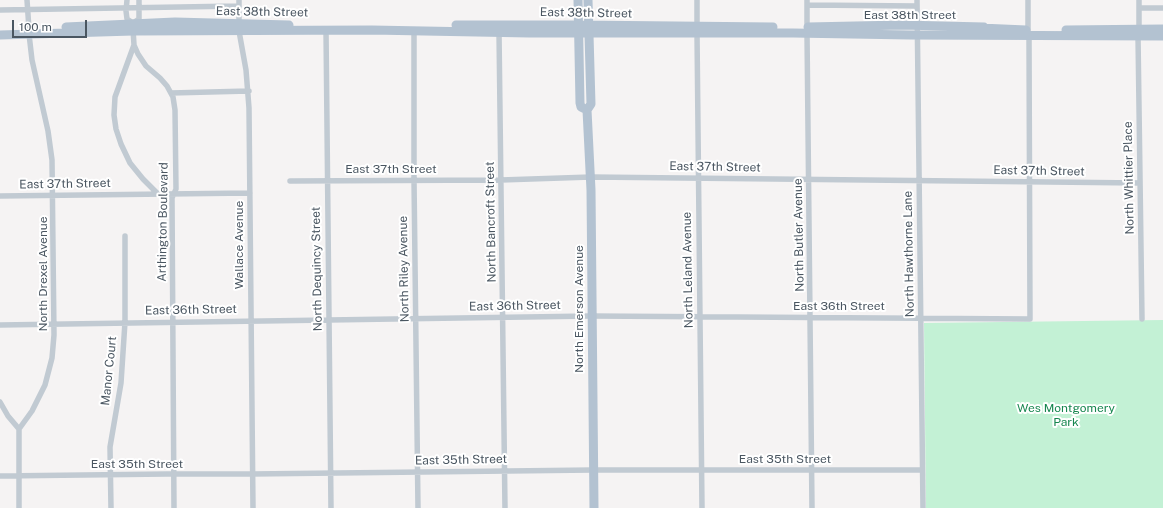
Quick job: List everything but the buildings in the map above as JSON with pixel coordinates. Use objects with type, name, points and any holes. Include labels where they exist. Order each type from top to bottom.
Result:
[{"type":"main road","name":"North Emerson Avenue","points":[[578,0],[580,103],[581,107],[587,110]]},
{"type":"main road","name":"North Emerson Avenue","points":[[588,0],[591,104],[587,110],[591,177],[591,316],[594,508]]},
{"type":"main road","name":"East 38th Street","points":[[239,27],[325,25],[578,28],[643,33],[697,29],[807,30],[917,35],[1138,33],[1163,36]]},
{"type":"main road","name":"East 38th Street","points":[[807,30],[918,25],[1028,33]]},
{"type":"main road","name":"East 38th Street","points":[[0,34],[29,31],[133,26],[499,32],[578,28]]},
{"type":"main road","name":"East 38th Street","points":[[0,29],[29,31]]},
{"type":"main road","name":"East 38th Street","points":[[1138,33],[1163,29]]},
{"type":"street","name":"North Drexel Avenue","points":[[19,429],[37,404],[47,380],[54,347],[53,166],[50,142],[32,60],[27,0]]},
{"type":"street","name":"Arthington Boulevard","points":[[127,0],[127,19],[133,26],[134,45],[142,61],[163,81],[171,93],[176,113],[176,189],[172,198],[174,508]]},
{"type":"street","points":[[139,0],[140,7]]},
{"type":"street","name":"North Leland Avenue","points":[[697,0],[702,508]]},
{"type":"street","points":[[1028,0],[1029,182]]},
{"type":"street","name":"North Whittier Place","points":[[1139,0],[1138,33],[1142,319]]},
{"type":"street","points":[[0,10],[239,3]]},
{"type":"street","name":"Wallace Avenue","points":[[239,3],[239,27],[249,91],[253,508]]},
{"type":"street","points":[[807,3],[917,3]]},
{"type":"street","name":"North Butler Avenue","points":[[807,3],[812,508]]},
{"type":"street","name":"North Hawthorne Lane","points":[[917,3],[923,508]]},
{"type":"street","name":"Arthington Boulevard","points":[[133,26],[139,19],[140,7]]},
{"type":"street","points":[[1139,8],[1163,8]]},
{"type":"street","name":"North Dequincy Street","points":[[326,30],[331,508]]},
{"type":"street","name":"North Riley Avenue","points":[[414,31],[414,180],[418,508]]},
{"type":"street","name":"North Bancroft Street","points":[[499,32],[505,508]]},
{"type":"street","points":[[134,45],[116,94],[114,104],[115,124],[121,144],[130,163],[158,194]]},
{"type":"street","points":[[171,93],[249,91]]},
{"type":"street","name":"East 37th Street","points":[[290,181],[501,180],[591,177],[1140,183]]},
{"type":"street","name":"East 36th Street","points":[[0,325],[173,321],[591,316],[1030,319],[1029,182]]},
{"type":"street","name":"East 37th Street","points":[[0,196],[250,193]]},
{"type":"street","name":"Manor Court","points":[[111,508],[111,442],[122,376],[125,322],[125,236]]},
{"type":"street","points":[[0,402],[8,416],[19,429],[19,508]]},
{"type":"street","name":"East 35th Street","points":[[0,476],[593,470],[922,470]]},
{"type":"green space","name":"Wes Montgomery Park","points":[[1163,320],[1163,508],[926,508],[924,323]]}]
